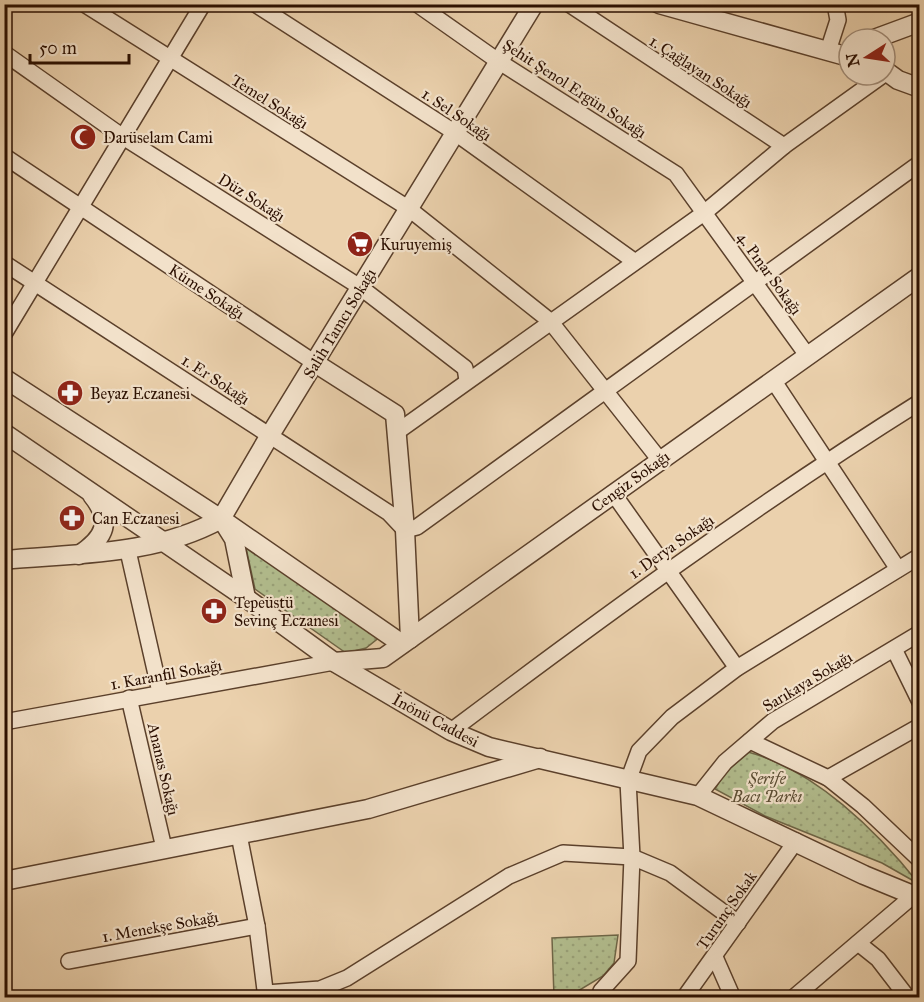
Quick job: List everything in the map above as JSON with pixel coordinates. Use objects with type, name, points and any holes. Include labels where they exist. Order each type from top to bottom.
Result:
[{"type":"street","name":"Temel Sokağı","points":[[84,4],[408,208],[550,321],[659,459]]},
{"type":"street","points":[[4,334],[203,4]]},
{"type":"street","name":"1. Sel Sokağı","points":[[255,4],[454,132],[634,261]]},
{"type":"street","name":"Şehit Şenol Ergün Sokağı","points":[[417,4],[498,61],[675,174],[704,213]]},
{"type":"street","name":"Salih Tamcı Sokağı","points":[[221,519],[360,286],[534,4]]},
{"type":"street","name":"1. Çağlayan Sokağı","points":[[569,4],[784,146]]},
{"type":"street","points":[[659,4],[837,53]]},
{"type":"street","points":[[828,51],[838,20],[835,4]]},
{"type":"street","points":[[897,30],[920,22]]},
{"type":"street","name":"Düz Sokağı","points":[[4,53],[123,137],[360,286],[465,368],[467,380]]},
{"type":"street","points":[[897,72],[920,77]]},
{"type":"street","points":[[897,79],[920,88]]},
{"type":"street","points":[[406,641],[405,530],[397,432],[704,213],[784,146],[866,87]]},
{"type":"street","name":"Küme Sokağı","points":[[4,156],[395,414],[397,432]]},
{"type":"street","points":[[405,530],[417,526],[920,163]]},
{"type":"street","name":"4. Pınar Sokağı","points":[[704,213],[807,355]]},
{"type":"street","name":"1. Er Sokağı","points":[[4,263],[388,513],[405,530]]},
{"type":"street","name":"Cengiz Sokağı","points":[[383,658],[659,459],[920,276]]},
{"type":"street","points":[[4,378],[406,641]]},
{"type":"street","points":[[773,380],[898,569]]},
{"type":"street","name":"1. Derya Sokağı","points":[[451,731],[668,569],[827,460],[920,402]]},
{"type":"street","name":"İnönü Caddesi","points":[[4,433],[166,542],[334,662],[451,731],[489,747],[698,796],[864,875],[917,897]]},
{"type":"street","points":[[78,555],[100,540],[105,527],[100,505],[87,489]]},
{"type":"street","points":[[613,493],[737,668]]},
{"type":"street","points":[[5,559],[128,551],[166,542],[221,519]]},
{"type":"street","points":[[221,519],[234,539],[246,598]]},
{"type":"street","points":[[128,551],[160,692]]},
{"type":"street","points":[[600,995],[628,961],[632,857],[628,781],[639,751],[672,717],[737,668],[920,556]]},
{"type":"street","name":"Sarıkaya Sokağı","points":[[698,796],[725,762],[773,721],[920,633]]},
{"type":"street","points":[[894,649],[920,702]]},
{"type":"street","points":[[334,662],[383,658],[381,691]]},
{"type":"street","name":"1. Karanfil Sokağı","points":[[4,722],[334,662]]},
{"type":"street","name":"Ananas Sokağı","points":[[129,698],[164,848]]},
{"type":"street","points":[[828,778],[920,726]]},
{"type":"street","points":[[750,741],[828,778],[863,806],[920,860]]},
{"type":"street","points":[[4,881],[368,809],[543,758]]},
{"type":"street","points":[[239,835],[257,926],[266,995],[320,989],[347,978],[509,876],[563,853],[632,857],[670,873],[738,923]]},
{"type":"street","name":"Turunç Sokak","points":[[684,998],[796,842]]},
{"type":"street","points":[[793,998],[917,897]]},
{"type":"street","name":"1. Menekşe Sokağı","points":[[69,961],[257,926]]},
{"type":"street","points":[[858,943],[878,959],[908,998]]},
{"type":"street","points":[[715,957],[733,998]]},
{"type":"green space","points":[[244,539],[381,636],[366,648],[346,653],[255,589]]},
{"type":"green space","name":"Şerife Bacı Parkı","points":[[748,752],[797,773],[843,805],[884,844],[919,884],[882,863],[765,816],[715,789],[724,774]]},
{"type":"green space","points":[[618,935],[614,963],[603,976],[568,997],[554,997],[552,938]]},
{"type":"place","name":"Darüselam Cami","points":[[83,137]]},
{"type":"place","name":"Kuruyemiş","points":[[360,244]]},
{"type":"place","name":"Beyaz Eczanesi","points":[[70,393]]},
{"type":"place","name":"Can Eczanesi","points":[[72,518]]},
{"type":"place","name":"Tepeüstü Sevinç Eczanesi","points":[[214,611]]}]
